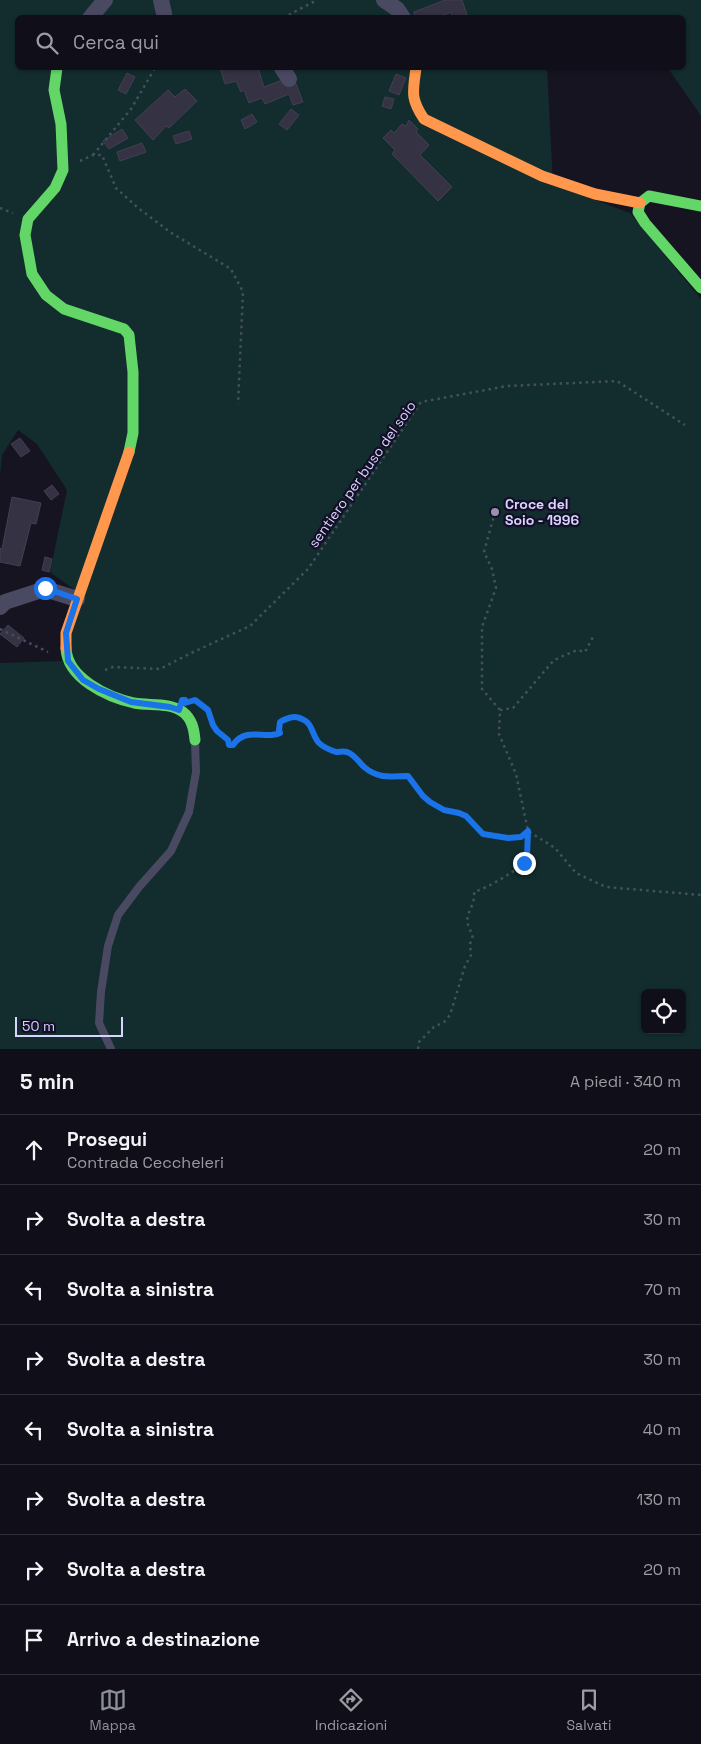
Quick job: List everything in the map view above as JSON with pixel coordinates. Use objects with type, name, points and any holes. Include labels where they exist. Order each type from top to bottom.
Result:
[{"type":"street","points":[[92,15],[105,0]]},
{"type":"street","points":[[161,0],[164,15]]},
{"type":"street","points":[[384,0],[397,8],[400,15]]},
{"type":"street","points":[[57,70],[54,90],[61,124],[63,170],[55,188],[28,219],[25,235],[32,274],[46,295],[64,309],[124,329],[129,335],[133,372],[133,433],[126,460],[66,633],[68,661],[83,680],[99,689],[131,702],[170,707],[183,712],[193,722],[195,740]]},
{"type":"street","points":[[416,70],[413,91],[415,106],[424,119],[542,176],[595,194],[640,203]]},
{"type":"street","points":[[701,206],[649,196],[640,203],[638,212],[645,223],[701,288]]},
{"type":"street","points":[[0,607],[6,602],[45,588],[77,599]]},
{"type":"lane","points":[[111,1049],[99,1023],[108,946],[118,914],[170,851],[189,812],[196,772],[195,740]]},
{"type":"path","points":[[289,15],[317,0]]},
{"type":"path","points":[[63,170],[93,155],[131,109],[154,70]]},
{"type":"path","points":[[93,155],[102,155],[116,188],[137,207],[170,232],[231,269],[243,292],[238,404]]},
{"type":"path","name":"sentiero per buso del soio","points":[[83,680],[113,667],[160,669],[250,626],[308,568],[421,402],[507,386],[616,381],[685,425]]},
{"type":"path","points":[[418,1049],[419,1042],[450,1015],[456,992],[471,955],[470,944],[473,935],[467,926],[467,919],[468,910],[474,898],[474,892],[492,885],[524,863],[527,856],[528,831],[516,774],[499,734],[500,710],[482,689],[482,627],[496,588],[492,568],[484,552],[495,512]]},
{"type":"path","points":[[0,629],[68,661]]},
{"type":"path","points":[[500,710],[513,708],[554,660],[577,650],[585,652],[594,638]]},
{"type":"path","points":[[201,704],[208,710],[213,725],[228,740],[229,745],[233,745],[237,740],[249,735],[275,736],[280,733],[280,722],[288,717],[302,718],[313,730],[321,745],[337,752],[344,751],[353,755],[364,767],[382,776],[393,778],[408,776],[430,802],[444,810],[466,816],[483,834],[508,838],[521,837],[528,831]]},
{"type":"path","points":[[528,831],[556,848],[576,873],[606,887],[701,895]]},
{"type":"green space","points":[[0,0],[701,0],[701,116],[669,70],[686,70],[686,15],[15,15],[15,70],[547,70],[553,184],[630,213],[701,299],[701,1049],[0,1049],[0,663],[62,661],[83,596],[50,572],[67,490],[37,444],[18,430],[2,455],[0,475]]},
{"type":"building","points":[[445,0],[462,0],[467,15],[452,15],[451,12],[444,15],[414,15],[414,12]]},
{"type":"building","points":[[221,70],[259,70],[264,87],[293,76],[303,102],[293,105],[289,94],[265,104],[262,98],[249,103],[244,90],[241,92],[236,81],[225,84]]},
{"type":"building","points":[[127,73],[135,77],[126,94],[118,90]]},
{"type":"building","points":[[396,74],[406,78],[399,95],[389,91]]},
{"type":"building","points":[[185,89],[197,101],[169,128],[166,126],[153,140],[135,120],[168,90],[175,97]]},
{"type":"building","points":[[385,97],[394,99],[391,109],[382,106]]},
{"type":"building","points":[[291,109],[299,115],[287,130],[279,124]]},
{"type":"building","points":[[252,114],[257,122],[245,129],[241,120]]},
{"type":"building","points":[[409,120],[418,129],[416,132],[429,145],[420,155],[452,187],[438,201],[392,154],[395,150],[383,138],[391,130],[394,133],[402,124],[406,126]]},
{"type":"building","points":[[122,129],[128,138],[109,149],[103,141]]},
{"type":"building","points":[[189,131],[192,139],[176,144],[173,136]]},
{"type":"building","points":[[142,143],[146,152],[120,161],[117,152]]},
{"type":"building","points":[[20,438],[30,451],[21,457],[11,444]]},
{"type":"building","points":[[52,485],[59,494],[51,500],[44,491]]},
{"type":"building","points":[[12,497],[41,503],[36,524],[31,523],[20,566],[0,562],[0,548],[2,549]]},
{"type":"building","points":[[45,557],[52,559],[49,572],[42,570]]},
{"type":"building","points":[[8,625],[24,638],[17,647],[0,634]]},
{"type":"traffic: fast","points":[[57,70],[54,90],[61,124],[63,170],[55,188],[28,219],[25,235],[32,274],[46,295],[64,309],[124,329],[129,335],[133,372],[133,433],[129,452]]},
{"type":"traffic: fast","points":[[701,206],[649,196],[640,203],[638,212],[645,223],[701,288]]},
{"type":"traffic: fast","points":[[66,648],[68,659],[73,668],[81,677],[101,691],[134,703],[172,707],[183,712],[192,724],[195,740]]},
{"type":"traffic: slow","points":[[416,70],[414,95],[416,106],[424,119],[542,176],[595,194],[640,203]]},
{"type":"traffic: slow","points":[[66,648],[66,633],[129,452]]},
{"type":"place","name":"Croce del Soio - 1996","points":[[495,512]]},
{"type":"route","points":[[45,588],[77,599],[66,633],[68,661],[83,680],[99,689],[131,702],[179,710],[182,700],[185,700],[185,703],[195,700],[208,710],[213,725],[228,740],[229,745],[233,745],[237,740],[249,735],[275,736],[280,733],[280,722],[288,717],[302,718],[313,730],[321,745],[337,752],[344,751],[353,755],[364,767],[382,776],[393,778],[408,776],[412,778],[423,796],[430,802],[444,810],[466,816],[483,834],[508,838],[521,837],[528,831],[527,856],[524,863]]}]
